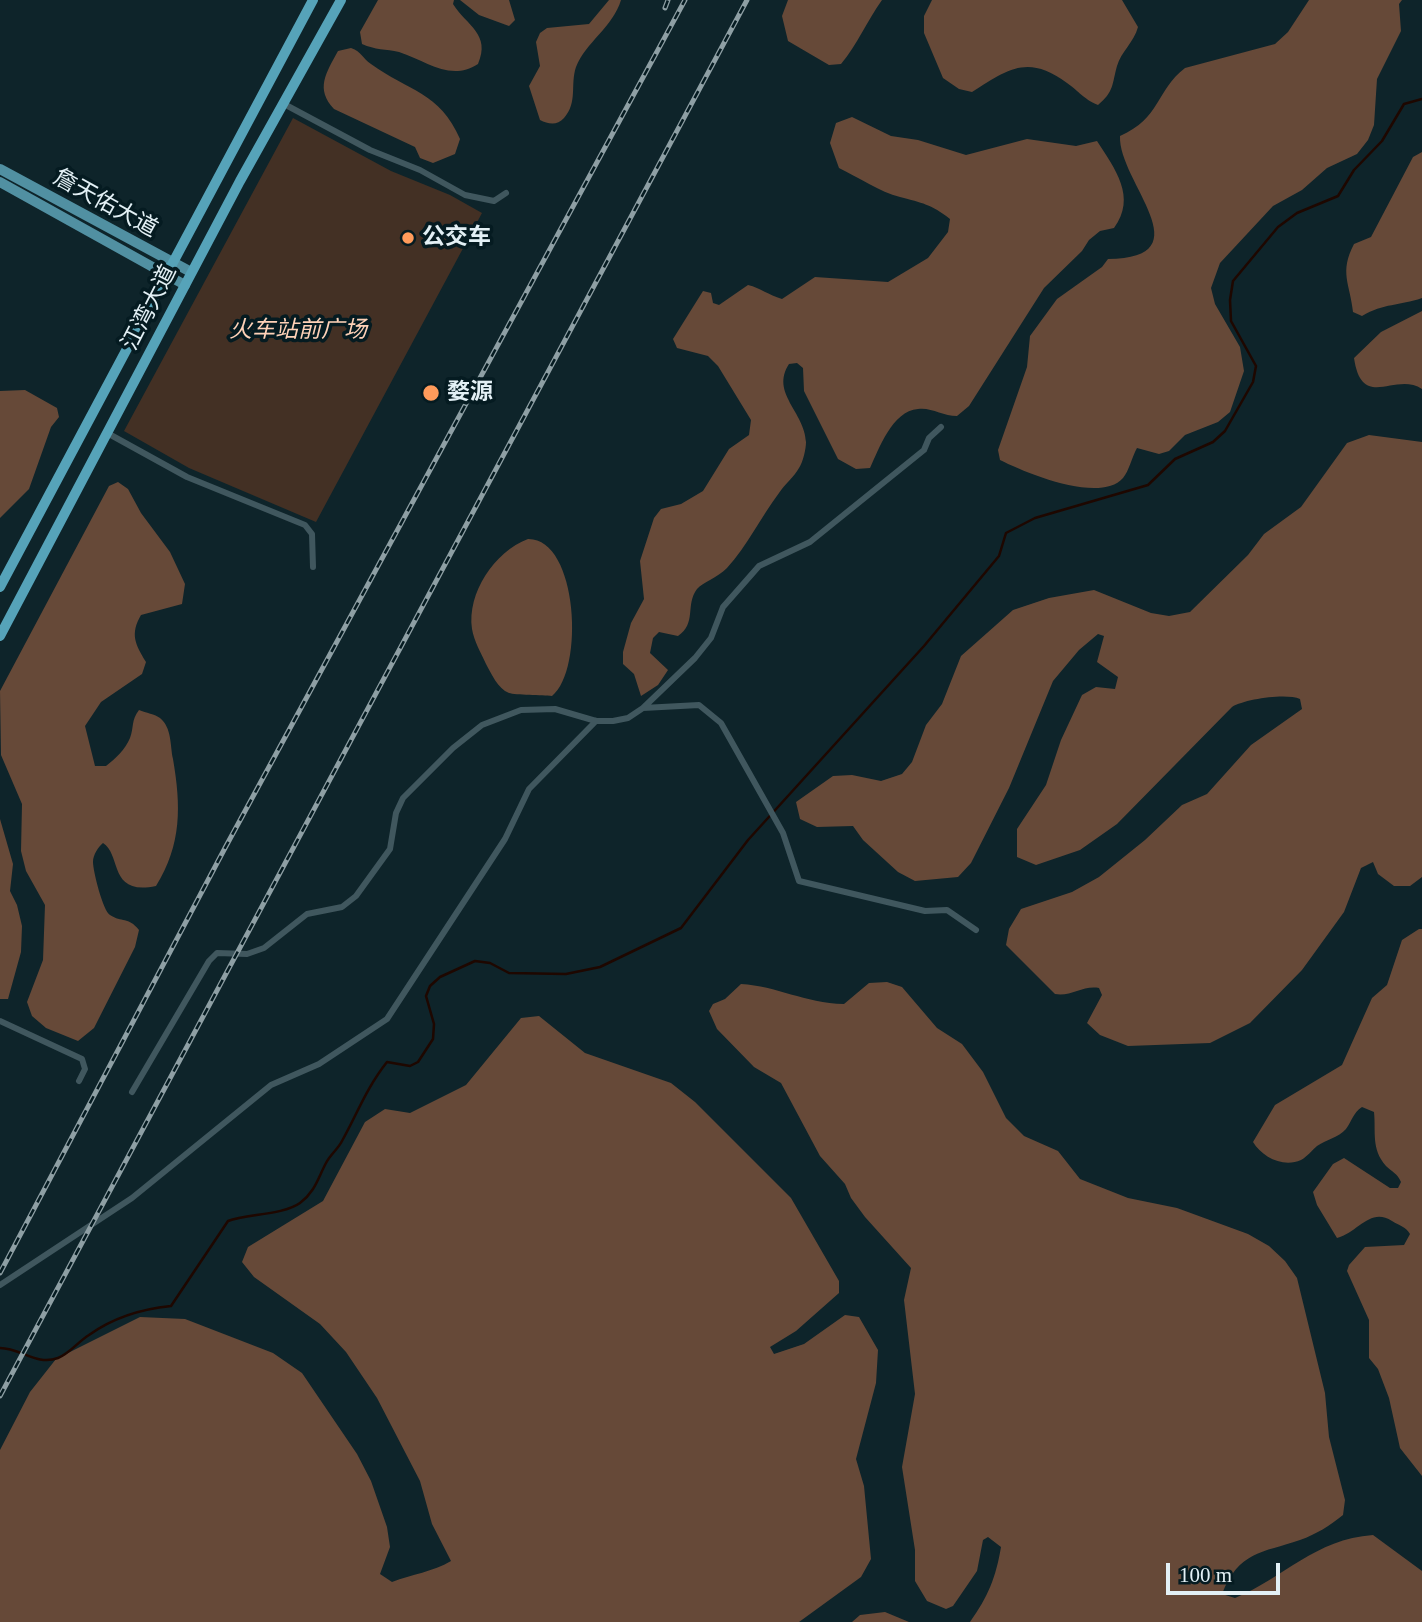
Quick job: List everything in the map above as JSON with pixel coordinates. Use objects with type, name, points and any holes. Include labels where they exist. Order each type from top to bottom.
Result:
[{"type":"highway","name":"江湾大道","points":[[0,587],[164,274],[313,0]]},
{"type":"highway","name":"江湾大道","points":[[0,636],[109,434],[191,272],[341,0]]},
{"type":"main road","name":"詹天佑大道","points":[[0,169],[191,272]]},
{"type":"main road","name":"詹天佑大道","points":[[0,181],[185,285]]},
{"type":"street","points":[[284,104],[370,150],[420,170],[476,200],[494,201],[506,193]]},
{"type":"street","points":[[132,1092],[209,961],[217,953],[247,954],[264,948],[307,914],[342,907],[356,896],[390,849],[396,813],[403,799],[469,735],[482,725],[521,710],[555,709],[596,721],[628,718],[695,658],[710,638],[723,607],[759,566],[810,542],[924,450],[929,438],[941,427]]},
{"type":"street","points":[[109,434],[187,477],[305,525],[312,534],[313,567]]},
{"type":"street","points":[[642,708],[694,704],[705,708],[721,723],[783,832],[799,881],[925,911],[947,910],[976,930]]},
{"type":"street","points":[[0,1285],[132,1198],[271,1085],[319,1063],[387,1019],[505,839],[512,818],[530,789],[596,721]]},
{"type":"street","points":[[0,1021],[82,1059],[85,1069],[79,1081]]},
{"type":"green space","name":"火车站前广场","points":[[293,118],[391,171],[450,195],[482,213],[316,522],[189,468],[124,431]]},
{"type":"shaded area","points":[[378,0],[454,0],[453,4],[476,31],[482,45],[478,64],[458,71],[448,70],[399,52],[362,44],[360,32]]},
{"type":"shaded area","points":[[460,0],[509,0],[515,20],[509,26],[479,15]]},
{"type":"shaded area","points":[[609,0],[621,0],[612,18],[580,58],[568,112],[561,121],[555,123],[540,120],[529,86],[540,66],[536,42],[540,33],[547,28],[589,24]]},
{"type":"shaded area","points":[[788,0],[882,0],[841,64],[829,65],[788,41],[782,16]]},
{"type":"shaded area","points":[[932,0],[1122,0],[1138,27],[1119,61],[1110,92],[1098,105],[1053,74],[1029,67],[1008,71],[972,92],[959,89],[943,78],[924,33],[924,16]]},
{"type":"shaded area","points":[[1309,0],[1402,0],[1399,4],[1401,31],[1377,79],[1374,125],[1368,140],[1357,154],[1327,168],[1302,190],[1273,206],[1220,263],[1211,288],[1215,304],[1240,347],[1244,371],[1230,412],[1218,422],[1185,435],[1169,451],[1159,454],[1137,448],[1123,478],[1112,485],[1098,488],[1063,484],[1000,460],[998,450],[1027,367],[1030,336],[1057,299],[1102,267],[1108,259],[1137,255],[1151,246],[1154,232],[1150,214],[1123,154],[1120,136],[1143,121],[1168,85],[1185,68],[1275,44],[1288,32]]},
{"type":"shaded area","points":[[351,48],[358,51],[368,62],[422,94],[443,111],[460,139],[455,154],[433,163],[420,158],[415,147],[334,109],[325,95],[324,81],[338,51]]},
{"type":"shaded area","points":[[852,117],[891,136],[918,140],[966,155],[1027,139],[1076,146],[1097,141],[1121,183],[1124,205],[1121,217],[1114,228],[1100,231],[1089,240],[1082,251],[1044,288],[969,406],[957,416],[918,409],[901,416],[882,442],[870,468],[856,469],[838,459],[804,391],[803,368],[797,363],[789,364],[783,384],[804,431],[806,442],[800,465],[734,559],[723,571],[697,589],[684,631],[678,636],[659,632],[653,638],[650,653],[668,670],[658,685],[641,696],[634,674],[623,664],[623,652],[631,623],[644,599],[640,561],[654,518],[661,509],[681,504],[703,491],[729,449],[749,435],[751,420],[718,366],[708,356],[677,348],[673,339],[703,291],[711,293],[713,303],[719,305],[748,285],[782,299],[815,277],[888,282],[928,258],[948,232],[950,219],[937,210],[885,192],[839,168],[830,143],[836,123]]},
{"type":"shaded area","points":[[1422,152],[1422,298],[1377,309],[1362,316],[1353,312],[1346,271],[1350,254],[1354,244],[1371,237],[1413,157]]},
{"type":"shaded area","points":[[1422,311],[1422,389],[1401,384],[1372,387],[1364,383],[1358,374],[1354,358],[1381,332]]},
{"type":"shaded area","points":[[25,390],[57,408],[59,417],[51,427],[29,489],[0,518],[0,391]]},
{"type":"shaded area","points":[[1369,435],[1422,442],[1422,877],[1410,886],[1394,886],[1378,874],[1373,862],[1361,868],[1344,912],[1302,970],[1250,1023],[1210,1043],[1128,1046],[1100,1035],[1087,1023],[1102,995],[1099,988],[1055,994],[1006,945],[1009,929],[1021,909],[1072,892],[1099,877],[1145,840],[1182,805],[1207,794],[1251,745],[1302,709],[1300,699],[1266,698],[1232,707],[1117,824],[1080,850],[1036,865],[1017,857],[1017,829],[1046,785],[1061,740],[1082,695],[1096,687],[1115,689],[1118,677],[1097,662],[1104,636],[1098,634],[1079,650],[1053,681],[1009,788],[971,863],[958,877],[915,881],[898,872],[863,840],[853,826],[817,827],[800,819],[796,802],[833,776],[852,775],[881,781],[902,774],[912,762],[926,725],[942,704],[961,656],[1013,610],[1049,598],[1094,590],[1151,613],[1169,616],[1190,612],[1248,555],[1264,534],[1301,507],[1347,443]]},
{"type":"shaded area","points":[[118,482],[128,489],[141,513],[170,552],[185,584],[182,604],[141,615],[135,633],[146,662],[142,674],[101,702],[85,726],[95,766],[106,766],[120,754],[128,742],[139,710],[156,715],[164,722],[170,737],[176,776],[177,824],[171,855],[156,886],[141,888],[123,880],[113,856],[103,843],[95,854],[95,874],[107,912],[132,923],[139,930],[135,947],[94,1028],[78,1041],[46,1028],[32,1016],[27,1002],[43,960],[45,905],[26,871],[21,851],[22,804],[1,755],[0,691],[109,486]]},
{"type":"shaded area","points":[[528,539],[545,544],[557,559],[566,581],[571,607],[569,660],[562,682],[552,696],[512,694],[501,688],[486,664],[472,629],[474,602],[485,575],[504,553]]},
{"type":"shaded area","points":[[0,819],[13,864],[10,891],[22,926],[21,952],[8,999],[0,999]]},
{"type":"shaded area","points":[[1422,929],[1422,1476],[1400,1448],[1389,1398],[1378,1369],[1369,1358],[1369,1320],[1347,1271],[1365,1247],[1404,1245],[1410,1234],[1392,1221],[1377,1217],[1337,1238],[1317,1205],[1313,1192],[1333,1164],[1344,1158],[1390,1188],[1398,1188],[1401,1182],[1378,1153],[1374,1112],[1362,1107],[1343,1132],[1317,1146],[1303,1159],[1294,1162],[1274,1160],[1253,1142],[1275,1105],[1342,1065],[1372,998],[1387,985],[1402,940]]},
{"type":"shaded area","points":[[887,982],[902,987],[937,1028],[962,1044],[983,1072],[1006,1118],[1024,1136],[1058,1151],[1080,1179],[1128,1198],[1177,1208],[1248,1234],[1269,1246],[1285,1261],[1297,1278],[1325,1393],[1329,1437],[1345,1500],[1343,1515],[1312,1535],[1263,1551],[1244,1561],[1236,1569],[1222,1594],[1235,1598],[1317,1551],[1352,1538],[1373,1535],[1422,1571],[1422,1622],[970,1622],[982,1604],[999,1558],[1001,1547],[988,1537],[983,1540],[977,1571],[953,1606],[946,1609],[927,1601],[915,1581],[915,1550],[902,1467],[915,1394],[904,1300],[911,1268],[865,1217],[851,1198],[845,1184],[820,1156],[781,1083],[754,1067],[717,1029],[709,1011],[713,1004],[725,999],[741,984],[816,1001],[844,1004],[869,983]]},
{"type":"shaded area","points":[[539,1016],[585,1053],[671,1083],[695,1102],[791,1198],[839,1281],[839,1293],[796,1331],[770,1347],[774,1354],[804,1344],[845,1315],[859,1317],[878,1350],[876,1383],[856,1459],[864,1486],[871,1559],[861,1577],[799,1622],[0,1622],[0,1450],[30,1392],[56,1359],[140,1317],[185,1319],[273,1353],[302,1373],[357,1454],[371,1481],[387,1527],[390,1547],[380,1574],[392,1582],[451,1561],[432,1524],[420,1481],[377,1398],[346,1352],[320,1324],[254,1277],[242,1262],[248,1247],[323,1201],[365,1122],[385,1109],[410,1113],[466,1085],[521,1018]]},
{"type":"shaded area","points":[[885,1612],[909,1622],[852,1622],[860,1615]]},
{"type":"waterway","points":[[0,1348],[50,1360],[66,1354],[98,1329],[118,1319],[149,1309],[171,1306],[228,1221],[284,1210],[305,1199],[387,1062],[410,1066],[418,1062],[433,1039],[434,1024],[426,996],[430,986],[440,977],[475,961],[490,963],[509,973],[566,974],[600,967],[681,928],[748,840],[924,646],[999,556],[1006,533],[1035,518],[1148,485],[1175,459],[1213,442],[1225,431],[1253,382],[1256,366],[1231,321],[1233,281],[1278,227],[1297,213],[1338,196],[1354,170],[1382,141],[1404,104],[1422,99]]},
{"type":"railway","points":[[665,8],[668,0]]},
{"type":"railway","points":[[0,1273],[225,848],[685,0]]},
{"type":"railway","points":[[0,1396],[747,0]]},
{"type":"place","name":"公交车","points":[[408,238]]},
{"type":"place","name":"婺源","points":[[431,393]]}]
